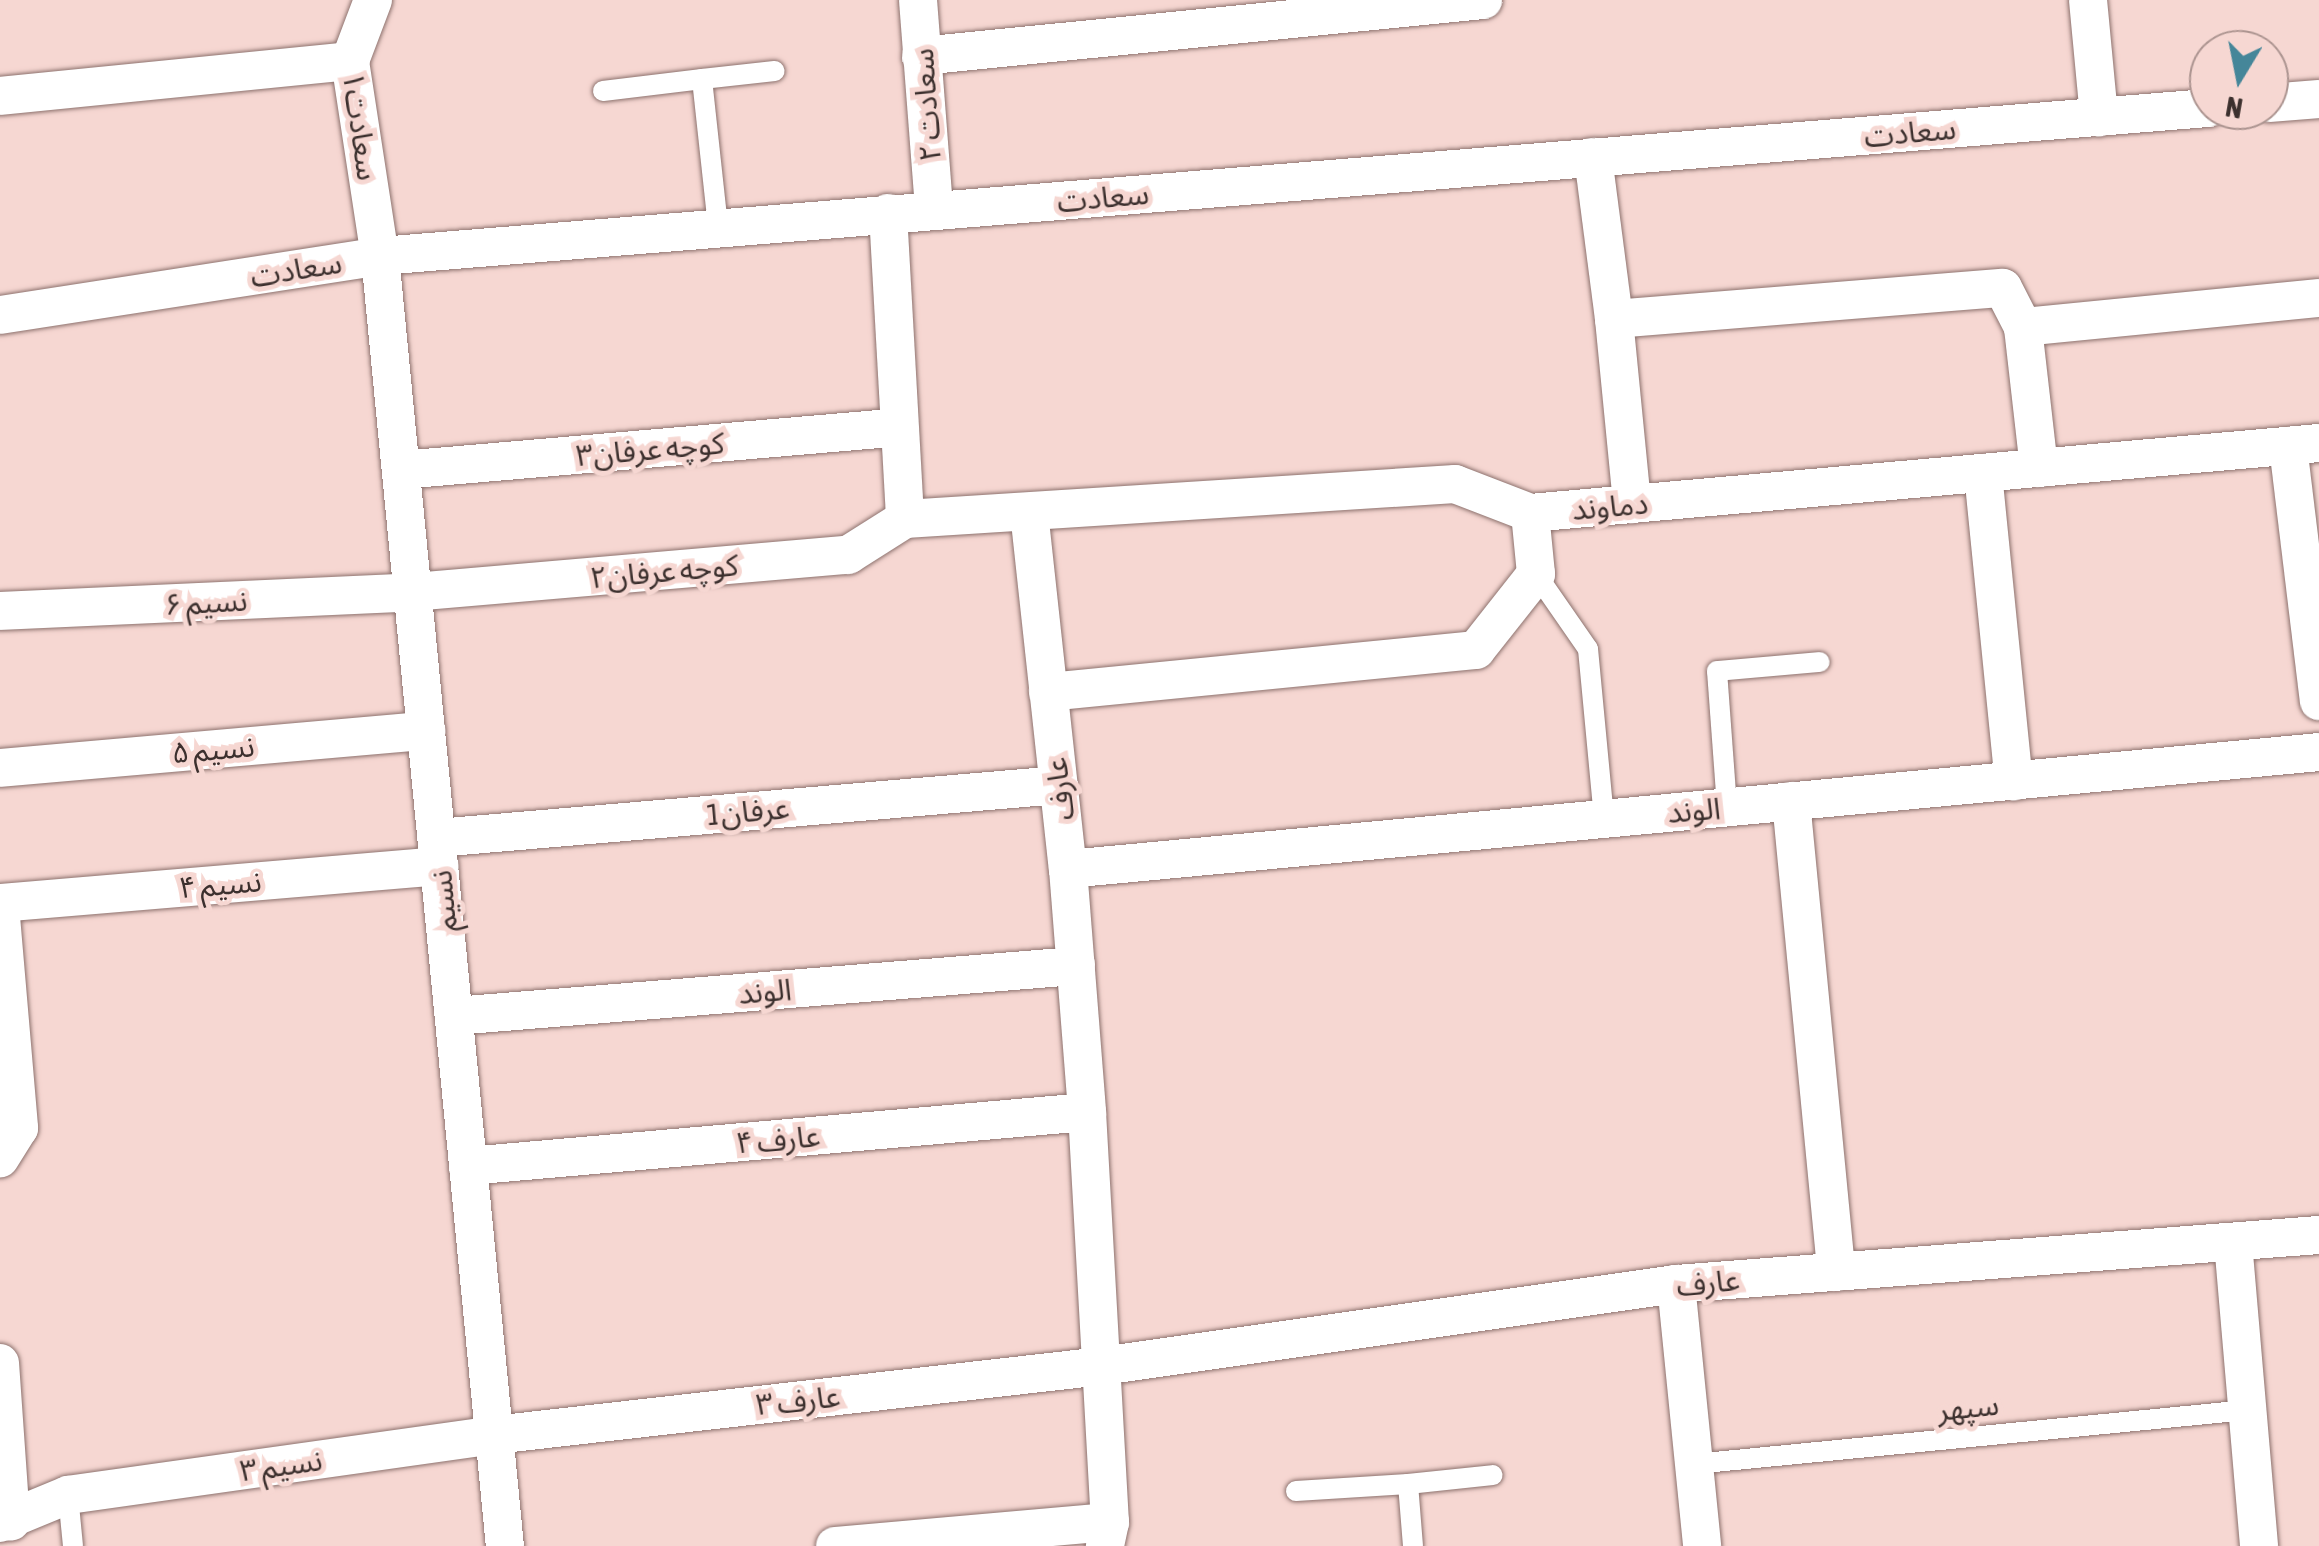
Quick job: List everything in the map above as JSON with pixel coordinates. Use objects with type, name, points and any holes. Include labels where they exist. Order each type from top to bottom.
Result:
[{"type":"street","name":"سعادت۱","points":[[373,0],[350,61],[380,256]]},
{"type":"street","name":"سعادت ۲","points":[[918,0],[934,210]]},
{"type":"street","points":[[921,56],[1483,0]]},
{"type":"street","points":[[2088,0],[2099,117]]},
{"type":"street","points":[[0,96],[350,61]]},
{"type":"street","points":[[2289,102],[2319,99]]},
{"type":"street","name":"سعادت","points":[[0,314],[380,256],[2189,110]]},
{"type":"street","points":[[1593,157],[1632,504]]},
{"type":"street","points":[[888,213],[904,519]]},
{"type":"street","name":"نسیم","points":[[380,256],[505,1546]]},
{"type":"street","points":[[1614,319],[2003,288],[2023,326],[2039,468]]},
{"type":"street","points":[[2023,326],[2319,298]]},
{"type":"street","name":"کوچه عرفان۳","points":[[401,470],[900,427]]},
{"type":"street","points":[[2304,445],[2319,701]]},
{"type":"street","name":"دماوند","points":[[904,519],[1455,484],[1530,513],[2304,445]]},
{"type":"street","points":[[1983,473],[2014,781]]},
{"type":"street","name":"عارف","points":[[1029,512],[1076,966],[1102,1366],[1108,1534]]},
{"type":"street","points":[[1048,692],[1476,650],[1536,574],[1530,513]]},
{"type":"street","name":"کوچه عرفان۲","points":[[413,592],[848,555],[904,519]]},
{"type":"street","name":"نسیم ۶","points":[[0,611],[413,592]]},
{"type":"street","name":"نسیم ۵","points":[[0,768],[426,731]]},
{"type":"street","name":"الوند","points":[[1068,869],[2319,752]]},
{"type":"street","name":"عرفان1","points":[[438,852],[1059,785]]},
{"type":"street","points":[[1791,801],[1836,1272]]},
{"type":"street","name":"نسیم ۴","points":[[0,904],[438,852]]},
{"type":"street","points":[[0,904],[4,983],[20,1128],[0,1158]]},
{"type":"street","name":"الوند","points":[[454,1016],[1076,966]]},
{"type":"street","name":"عارف ۴","points":[[468,1166],[1087,1112]]},
{"type":"street","name":"عارف","points":[[1102,1366],[1676,1284],[2319,1235]]},
{"type":"street","points":[[2234,1242],[2259,1546]]},
{"type":"street","points":[[1676,1284],[1702,1546]]},
{"type":"street","points":[[0,1365],[5,1523]]},
{"type":"street","name":"عارف ۳","points":[[494,1435],[1102,1366]]},
{"type":"street","name":"نسیم ۳","points":[[5,1523],[68,1495],[494,1435]]},
{"type":"street","points":[[835,1546],[1108,1534]]},
{"type":"lane","points":[[603,91],[775,70]]},
{"type":"lane","points":[[702,79],[718,227]]},
{"type":"lane","points":[[1536,574],[1588,649],[1604,818]]},
{"type":"lane","points":[[1727,807],[1716,671],[1820,662]]},
{"type":"lane","name":"سپهر","points":[[1694,1464],[2248,1410]]},
{"type":"lane","points":[[1296,1491],[1494,1475]]},
{"type":"lane","points":[[1408,1484],[1413,1546]]},
{"type":"lane","points":[[68,1495],[73,1546]]}]
